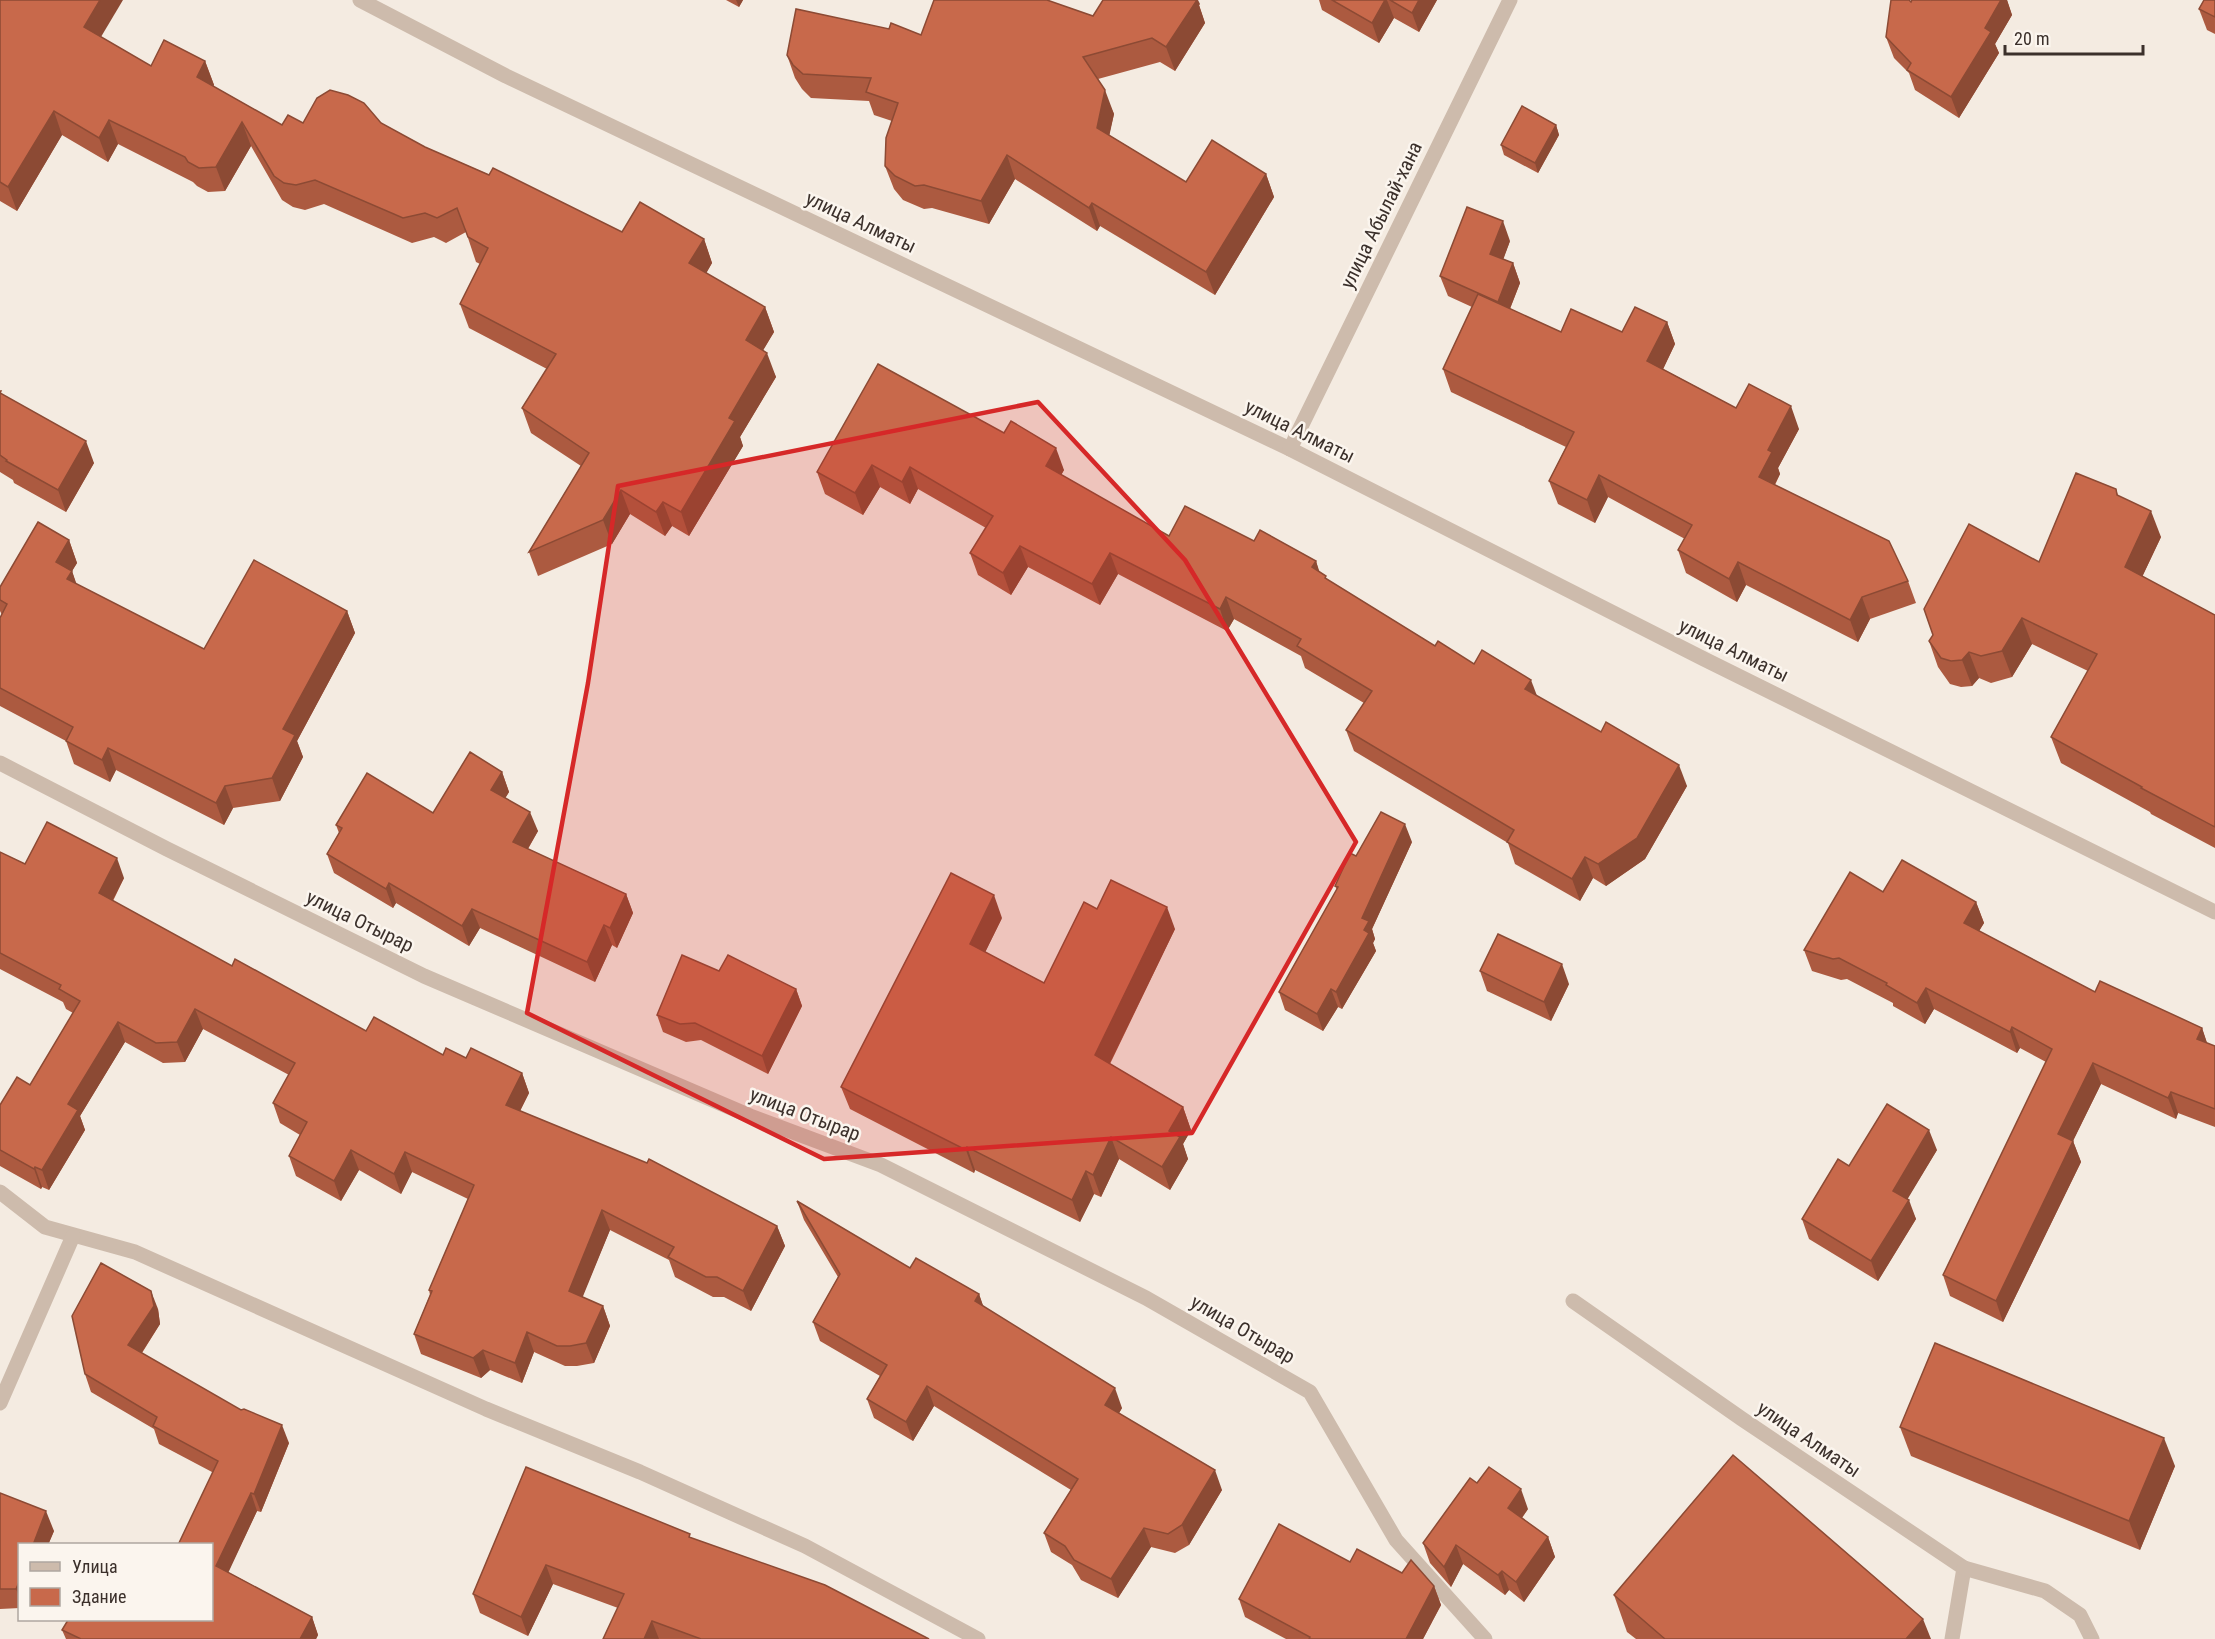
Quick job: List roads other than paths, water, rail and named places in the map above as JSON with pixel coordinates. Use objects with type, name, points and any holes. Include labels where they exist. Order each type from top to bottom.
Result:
[{"type":"street","name":"улица Алматы","points":[[360,0],[506,76],[1290,449],[1704,660],[2215,912]]},
{"type":"street","name":"улица Абылай-хана","points":[[1290,449],[1510,0]]},
{"type":"street","name":"улица Отырар","points":[[0,763],[167,849],[424,976],[750,1116],[881,1165],[1146,1298],[1310,1392],[1396,1540],[1485,1639]]},
{"type":"street","points":[[0,1191],[45,1227],[135,1252],[486,1409],[640,1472],[805,1546],[978,1639]]},
{"type":"street","points":[[0,1403],[73,1236]]},
{"type":"street","name":"улица Алматы","points":[[1573,1301],[1742,1419],[1964,1568],[2044,1591],[2080,1615],[2092,1639]]},
{"type":"street","points":[[1952,1639],[1964,1568]]}]
